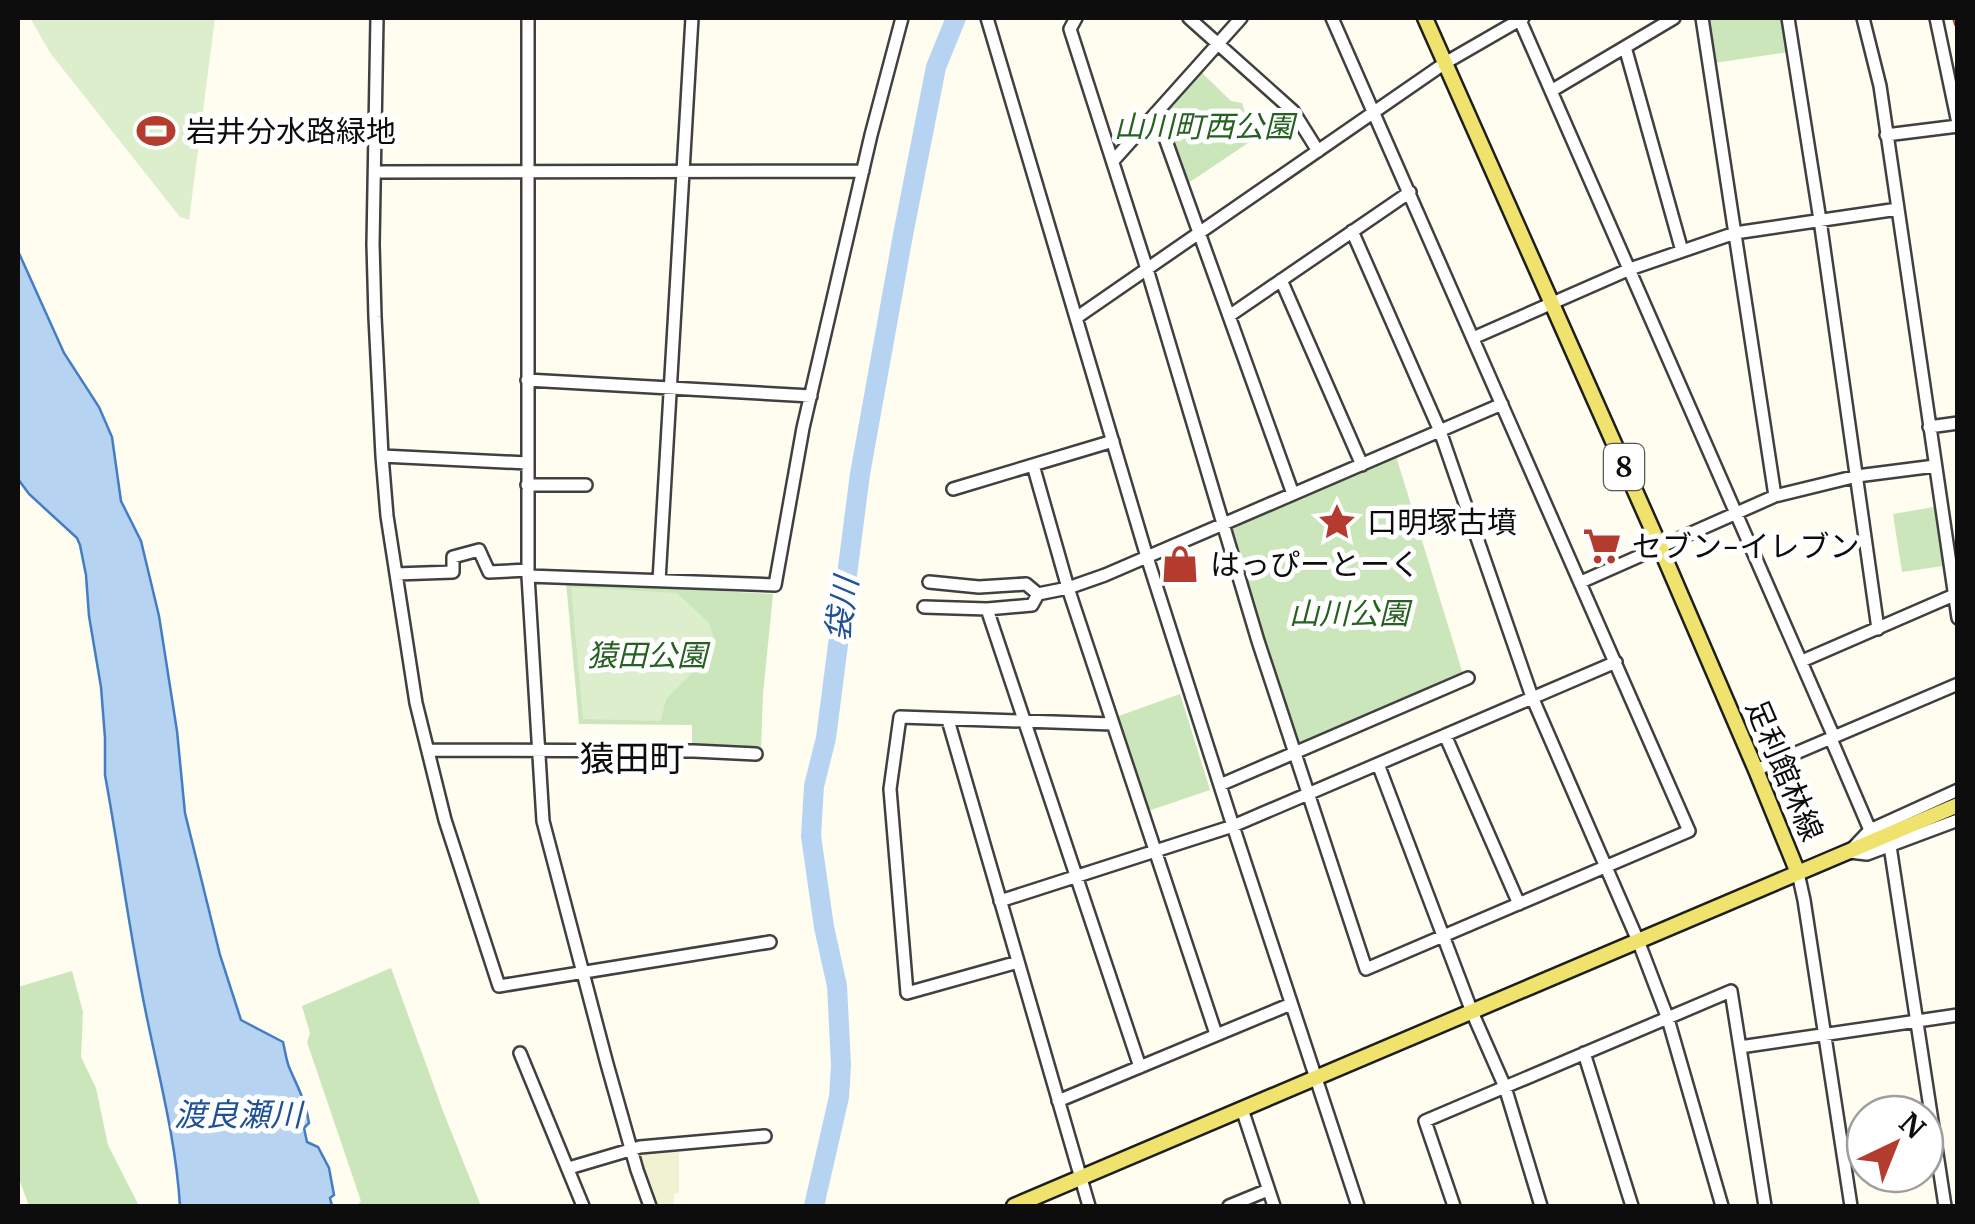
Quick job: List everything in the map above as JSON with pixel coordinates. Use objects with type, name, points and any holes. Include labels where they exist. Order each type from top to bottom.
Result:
[{"type":"main road","name":"足利館林線","points":[[1019,1206],[1798,874],[1660,547],[1425,18]]},
{"type":"main road","points":[[1798,874],[1958,806]]},
{"type":"street","points":[[377,18],[374,298],[382,456],[396,574],[416,703],[445,820],[499,986],[770,942]]},
{"type":"street","points":[[528,18],[528,573],[543,821],[631,1149],[650,1206]]},
{"type":"street","points":[[658,581],[692,18]]},
{"type":"street","points":[[396,574],[452,572],[453,558],[479,550],[488,572],[775,585],[811,396],[902,18]]},
{"type":"street","points":[[987,18],[1147,557],[1358,1206]]},
{"type":"street","points":[[1076,18],[1070,29],[1366,969],[1689,831],[1332,18]]},
{"type":"street","points":[[1188,18],[1294,110],[1318,151]]},
{"type":"street","points":[[1113,161],[1241,18]]},
{"type":"street","points":[[1076,318],[1445,63],[1520,18],[1802,661],[1832,738],[1880,838],[1918,1022],[1946,1206]]},
{"type":"street","points":[[1552,90],[1674,18]]},
{"type":"street","points":[[1702,18],[1775,496]]},
{"type":"street","points":[[1788,18],[1878,629]]},
{"type":"street","points":[[1863,18],[1880,86],[1958,618]]},
{"type":"street","points":[[1886,135],[1957,123],[1936,18]]},
{"type":"street","points":[[1625,47],[1682,251]]},
{"type":"street","points":[[1156,113],[1293,494]]},
{"type":"street","points":[[376,172],[863,172]]},
{"type":"street","points":[[1229,316],[1410,192]]},
{"type":"street","points":[[1474,338],[1630,269],[1736,233],[1898,209]]},
{"type":"street","points":[[1352,231],[1440,431],[1532,697],[1668,1019],[1722,1206]]},
{"type":"street","points":[[1281,280],[1362,465]]},
{"type":"street","points":[[527,380],[811,396]]},
{"type":"street","points":[[1038,594],[1068,588],[1147,557],[1502,404]]},
{"type":"street","points":[[1929,427],[1958,423]]},
{"type":"street","points":[[953,489],[1113,441]]},
{"type":"street","points":[[382,456],[527,463]]},
{"type":"street","points":[[1032,465],[1068,588],[1216,1034]]},
{"type":"street","points":[[1581,582],[1775,496],[1857,476],[1934,466]]},
{"type":"street","points":[[527,485],[586,485]]},
{"type":"street","points":[[928,582],[979,587],[1026,584],[1038,594]]},
{"type":"street","points":[[924,607],[1032,606],[1038,594]]},
{"type":"street","points":[[1802,661],[1954,595]]},
{"type":"street","points":[[987,609],[1140,1067]]},
{"type":"street","points":[[1000,902],[1232,826],[1616,662]]},
{"type":"street","points":[[1220,785],[1468,678]]},
{"type":"street","points":[[1756,770],[1958,684]]},
{"type":"street","points":[[1018,962],[906,993],[890,790],[900,717],[1112,724]]},
{"type":"street","points":[[948,720],[1088,1206]]},
{"type":"street","points":[[1445,735],[1520,904]]},
{"type":"street","points":[[429,750],[756,754]]},
{"type":"street","points":[[1378,764],[1472,1012],[1505,1087],[1541,1206]]},
{"type":"street","points":[[1880,838],[1958,790]]},
{"type":"street","points":[[1880,838],[1958,820]]},
{"type":"street","points":[[1798,874],[1850,1206]]},
{"type":"street","points":[[1448,1205],[1425,1122],[1730,991],[1765,1206]]},
{"type":"street","points":[[1058,1102],[1291,1004]]},
{"type":"street","points":[[1740,1047],[1958,1015]]},
{"type":"street","points":[[520,1053],[583,1206]]},
{"type":"street","points":[[1584,1053],[1632,1206]]},
{"type":"street","points":[[1242,1110],[1274,1206]]},
{"type":"street","points":[[569,1168],[631,1149],[764,1136]]},
{"type":"street","points":[[1230,1206],[1268,1190]]},
{"type":"green space","name":"岩井分水路緑地","points":[[30,18],[215,18],[189,220],[180,217],[51,54]]},
{"type":"green space","points":[[1707,18],[1784,18],[1789,52],[1714,63]]},
{"type":"green space","name":"山川町西公園","points":[[1200,71],[1231,101],[1242,103],[1254,139],[1187,184],[1163,120],[1164,111]]},
{"type":"green space","name":"山川公園","points":[[1396,456],[1463,674],[1297,747],[1231,533],[1234,524]]},
{"type":"green space","points":[[1934,507],[1943,566],[1902,572],[1893,514]]},
{"type":"green space","name":"猿田公園","points":[[566,582],[773,594],[761,748],[692,747],[692,725],[579,724]]},
{"type":"green space","points":[[571,587],[677,593],[709,623],[713,635],[701,664],[666,699],[661,721],[583,719]]},
{"type":"green space","points":[[1180,694],[1210,790],[1148,811],[1116,717]]},
{"type":"green space","points":[[391,968],[481,1206],[357,1206],[361,1201],[307,1042],[310,1033],[302,1006]]},
{"type":"green space","points":[[72,971],[83,1012],[81,1057],[96,1088],[108,1145],[139,1206],[29,1206],[18,1176],[18,987]]},
{"type":"green space","points":[[679,1150],[679,1193],[674,1194],[674,1206],[659,1206],[640,1154]]},
{"type":"water","name":"渡良瀬川","points":[[18,251],[64,353],[99,407],[112,437],[121,501],[141,541],[159,616],[185,813],[220,955],[241,1020],[283,1042],[308,1115],[309,1123],[304,1128],[307,1142],[318,1147],[329,1168],[332,1206],[180,1206],[171,1135],[105,775],[101,687],[80,545],[18,479]]},
{"type":"waterway","name":"袋川","points":[[814,1206],[839,1097],[841,1065],[837,986],[811,836],[814,786],[826,738],[860,474],[903,235],[936,67],[956,18]]},
{"type":"railway","points":[[1956,18],[1958,24]]},
{"type":"place","name":"岩井分水路緑地","points":[[156,131]]},
{"type":"place","name":"口明塚古墳","points":[[1337,522]]},
{"type":"place","name":"セブン-イレブン","points":[[1602,546]]},
{"type":"place","name":"はっぴーとーく","points":[[1180,564]]},
{"type":"district","name":"猿田町","points":[[632,759]]}]
